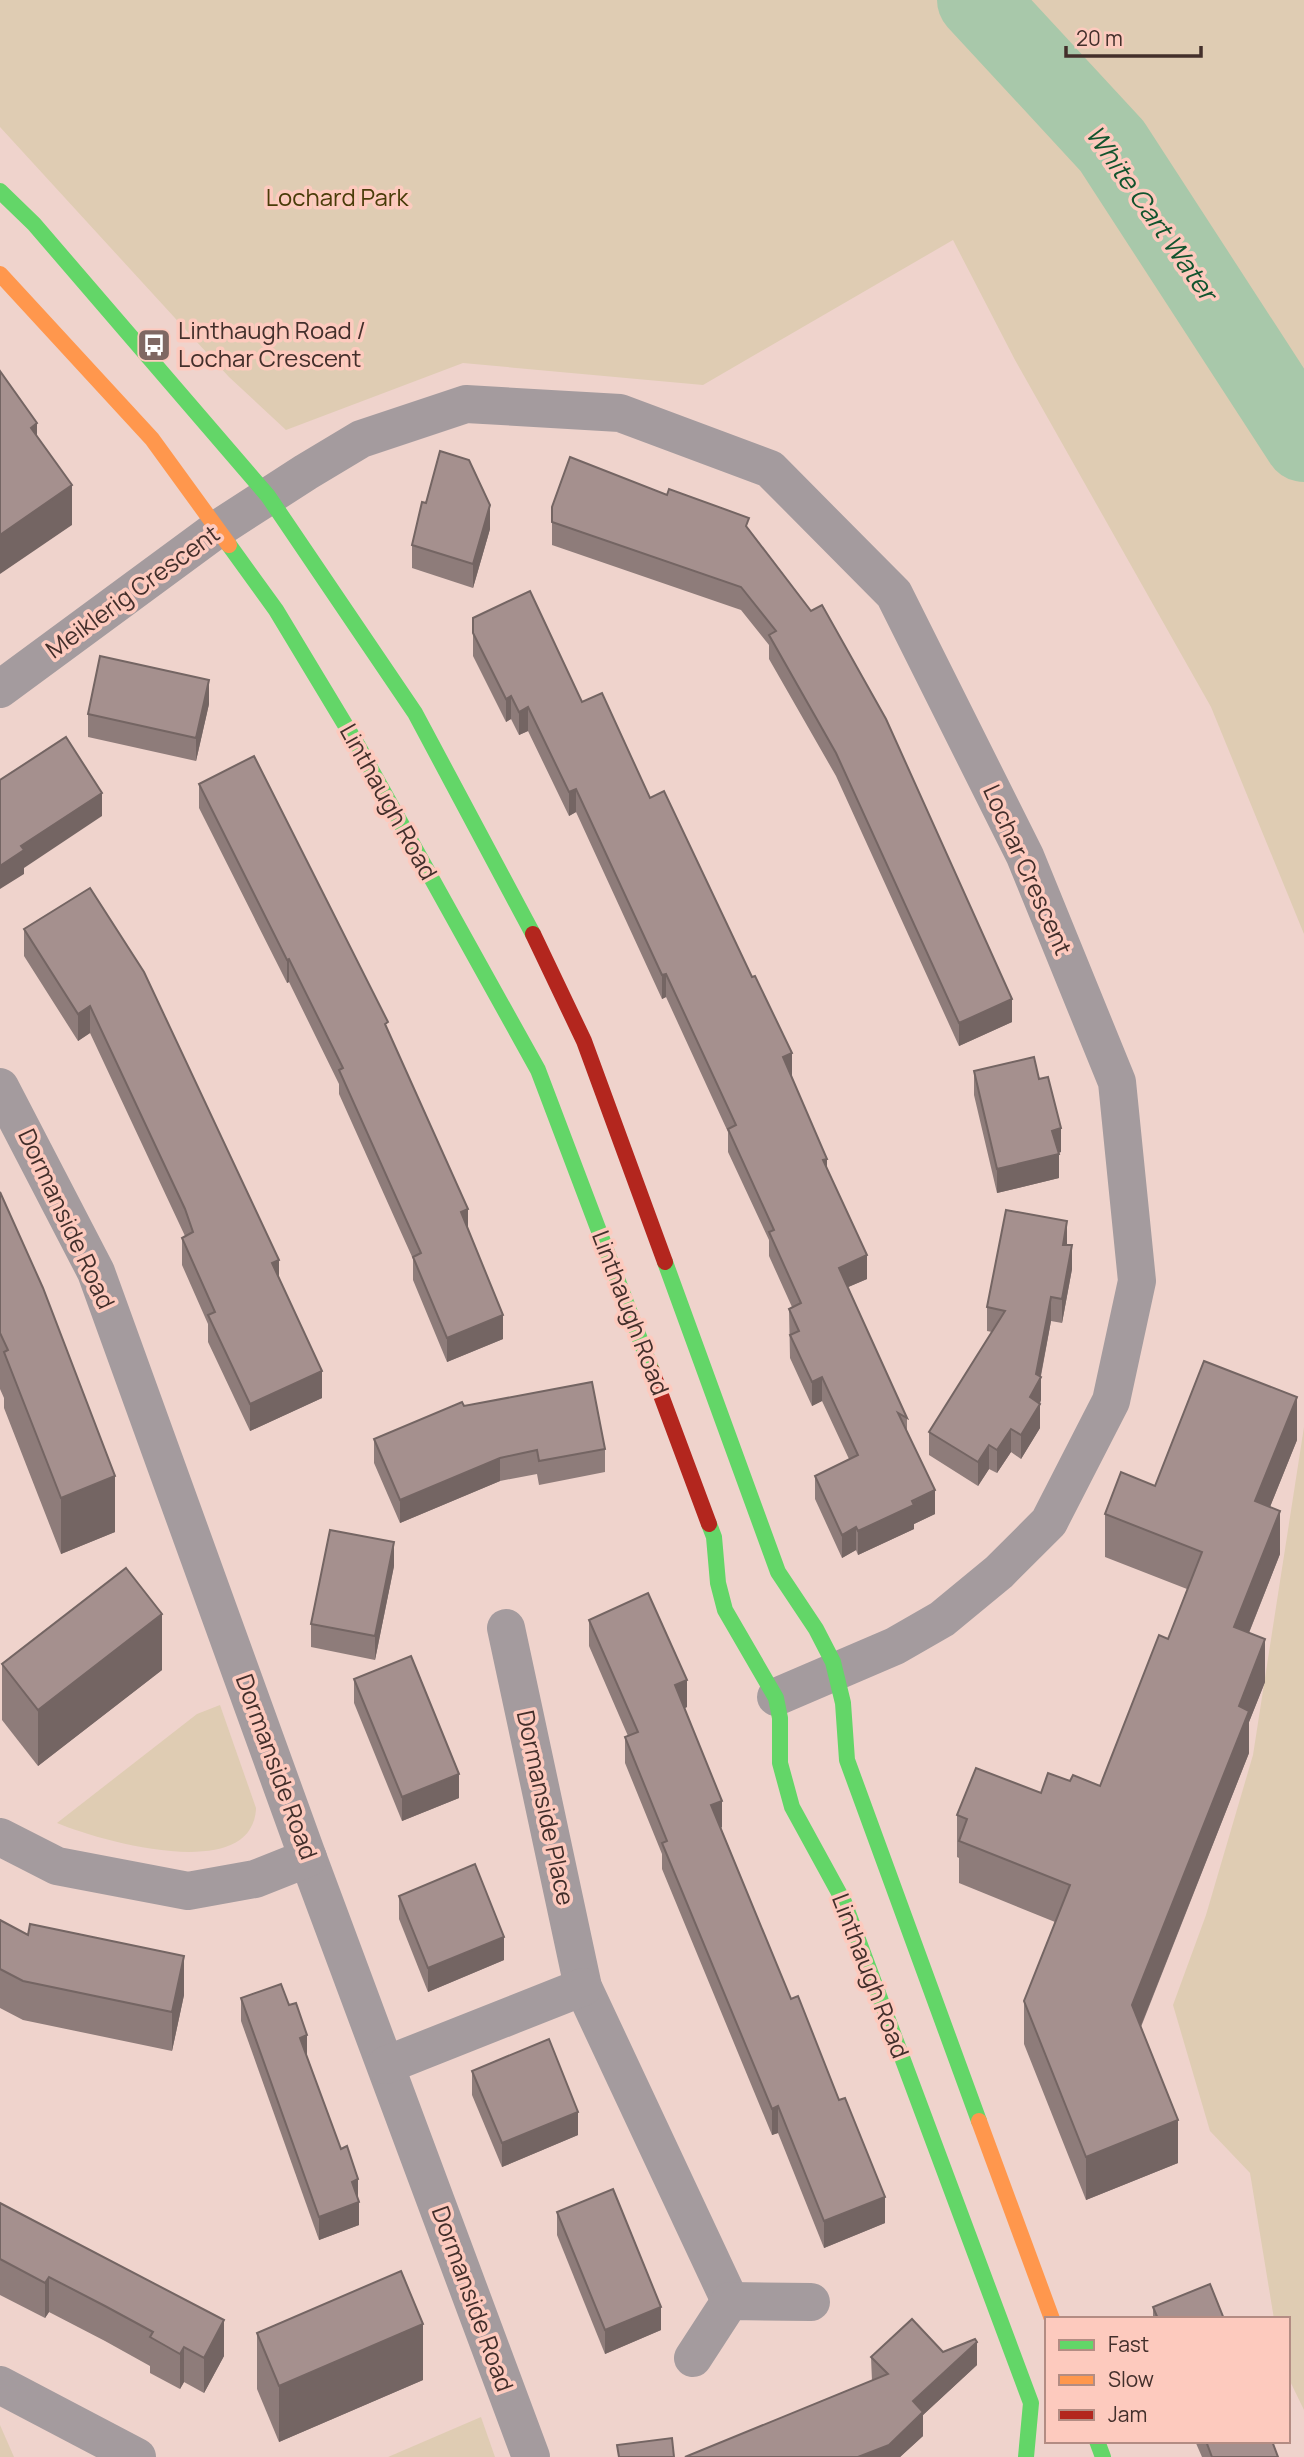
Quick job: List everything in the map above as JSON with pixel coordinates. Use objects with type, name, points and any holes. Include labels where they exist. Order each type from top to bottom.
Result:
[{"type":"street","name":"Linthaugh Road","points":[[0,191],[34,224],[268,496],[415,713],[524,915],[584,1041],[778,1572],[817,1632],[836,1670],[846,1719],[847,1760],[1051,2317]]},
{"type":"street","name":"Linthaugh Road","points":[[0,274],[152,439],[276,610],[358,746],[538,1070],[714,1537],[718,1586],[725,1611],[767,1677],[776,1697],[783,1720],[781,1770],[801,1829],[844,1902],[1031,2403],[1026,2457]]},
{"type":"street","name":"Lochar Crescent","points":[[268,496],[361,439],[466,404],[621,413],[770,469],[894,594],[1025,856],[1117,1082],[1137,1281],[1111,1401],[1049,1522],[999,1572],[942,1619],[895,1646],[776,1697]]},
{"type":"street","name":"Meiklerig Crescent","points":[[0,689],[216,530],[268,496]]},
{"type":"street","name":"Dormanside Road","points":[[0,1087],[96,1272],[308,1858],[531,2457]]},
{"type":"street","name":"Dormanside Place","points":[[506,1628],[583,1987],[730,2301]]},
{"type":"street","points":[[0,1837],[57,1866],[188,1891],[255,1879],[308,1858]]},
{"type":"street","points":[[386,2064],[583,1987]]},
{"type":"street","points":[[693,2358],[730,2301],[811,2302]]},
{"type":"street","points":[[0,2385],[137,2457]]},
{"type":"green space","name":"Lochard Park","points":[[0,0],[1304,0],[1304,934],[1211,707],[1015,360],[953,240],[703,385],[463,363],[286,430],[229,377],[0,127]]},
{"type":"green space","points":[[1304,1427],[1304,2410],[1290,2381],[1290,2317],[1274,2317],[1250,2173],[1210,2131],[1173,2005],[1206,1915],[1253,1755]]},
{"type":"green space","points":[[220,1705],[256,1808],[248,1831],[230,1845],[203,1851],[172,1851],[106,1839],[57,1823],[197,1714]]},
{"type":"green space","points":[[481,2417],[495,2457],[388,2457]]},
{"type":"green space","points":[[0,2425],[14,2457],[0,2457]]},
{"type":"building","points":[[0,371],[37,423],[31,428],[72,485],[0,535]]},
{"type":"building","points":[[440,451],[469,460],[490,505],[473,564],[412,545],[422,502],[426,503]]},
{"type":"building","points":[[570,457],[667,495],[669,489],[749,518],[746,526],[811,611],[822,605],[886,719],[1012,999],[959,1023],[836,753],[769,635],[776,631],[741,587],[552,522],[552,507]]},
{"type":"building","points":[[530,591],[582,702],[602,693],[650,798],[664,791],[752,977],[755,976],[792,1053],[783,1057],[827,1159],[823,1160],[867,1255],[839,1268],[907,1418],[898,1413],[935,1490],[912,1501],[914,1505],[858,1531],[856,1527],[842,1535],[815,1476],[858,1455],[822,1377],[812,1382],[790,1335],[799,1331],[789,1309],[801,1303],[769,1232],[774,1230],[728,1129],[736,1125],[666,974],[662,975],[576,789],[569,792],[528,707],[519,712],[511,696],[506,699],[473,633],[473,618]]},
{"type":"building","points":[[100,656],[209,680],[196,738],[88,714]]},
{"type":"building","points":[[66,737],[102,793],[21,846],[24,850],[0,866],[0,780]]},
{"type":"building","points":[[254,756],[388,1022],[385,1024],[468,1209],[461,1212],[503,1315],[447,1338],[413,1257],[421,1253],[339,1070],[343,1068],[199,784]]},
{"type":"building","points":[[90,888],[144,972],[279,1260],[272,1263],[322,1371],[250,1404],[208,1315],[215,1312],[182,1238],[193,1232],[185,1209],[90,1006],[78,1014],[24,929]]},
{"type":"building","points":[[1034,1057],[1039,1079],[1048,1077],[1061,1128],[1052,1131],[1059,1154],[997,1169],[974,1071]]},
{"type":"building","points":[[0,1192],[43,1288],[115,1476],[61,1498],[4,1352],[8,1350],[0,1333]]},
{"type":"building","points":[[1006,1210],[1067,1221],[1063,1245],[1072,1245],[1062,1299],[1051,1297],[1036,1374],[1041,1377],[1030,1397],[1040,1404],[1021,1435],[1011,1429],[997,1450],[989,1445],[978,1462],[929,1432],[1005,1311],[987,1307]]},
{"type":"building","points":[[1204,1361],[1297,1397],[1255,1501],[1280,1511],[1234,1627],[1265,1639],[1239,1706],[1249,1711],[1132,2005],[1178,2120],[1086,2157],[1024,2001],[1070,1885],[959,1841],[967,1819],[957,1815],[976,1768],[1041,1793],[1048,1773],[1070,1781],[1073,1775],[1100,1786],[1159,1635],[1168,1639],[1202,1552],[1105,1514],[1121,1472],[1155,1486]]},
{"type":"building","points":[[592,1382],[605,1449],[539,1461],[537,1450],[500,1458],[400,1500],[374,1439],[462,1402],[464,1406]]},
{"type":"building","points":[[330,1530],[394,1542],[375,1636],[311,1624]]},
{"type":"building","points":[[126,1568],[162,1614],[38,1710],[2,1664]]},
{"type":"building","points":[[648,1593],[687,1680],[675,1685],[722,1801],[711,1805],[791,1999],[798,1996],[839,2100],[845,2098],[885,2197],[824,2221],[778,2106],[772,2109],[662,1843],[667,1841],[625,1737],[638,1732],[589,1620]]},
{"type":"building","points":[[411,1656],[459,1774],[402,1797],[354,1679]]},
{"type":"building","points":[[475,1864],[504,1937],[428,1968],[399,1896]]},
{"type":"building","points":[[0,1920],[28,1935],[30,1924],[184,1956],[172,2012],[23,1981],[0,1969]]},
{"type":"building","points":[[281,1984],[289,2005],[296,2003],[307,2035],[300,2038],[341,2149],[347,2146],[358,2179],[352,2182],[359,2202],[319,2217],[241,1998]]},
{"type":"building","points":[[549,2039],[578,2112],[502,2143],[472,2071]]},
{"type":"building","points":[[613,2189],[661,2307],[605,2330],[557,2212]]},
{"type":"building","points":[[0,2203],[224,2320],[204,2358],[184,2347],[180,2354],[150,2337],[153,2332],[105,2306],[49,2277],[45,2283],[0,2259]]},
{"type":"building","points":[[401,2271],[423,2324],[279,2386],[257,2333]]},
{"type":"building","points":[[1210,2284],[1223,2317],[1157,2317],[1153,2307]]},
{"type":"building","points":[[912,2319],[943,2352],[975,2339],[977,2342],[913,2401],[923,2412],[889,2445],[858,2457],[685,2457],[888,2374],[871,2357]]},
{"type":"building","points":[[672,2438],[674,2457],[619,2457],[617,2445]]},
{"type":"building","points":[[1207,2443],[1273,2443],[1278,2457],[1212,2457]]},
{"type":"waterway","name":"White Cart Water","points":[[977,0],[1112,146],[1304,442]]},
{"type":"traffic: fast","points":[[0,191],[34,224],[268,496],[415,713],[533,934]]},
{"type":"traffic: fast","points":[[229,545],[276,610],[358,746],[538,1070],[652,1371]]},
{"type":"traffic: fast","points":[[665,1262],[778,1572],[816,1629],[833,1662],[843,1703],[847,1760],[979,2121]]},
{"type":"traffic: fast","points":[[709,1524],[714,1537],[718,1583],[725,1610],[776,1698],[780,1718],[780,1763],[792,1807],[844,1902],[1031,2403],[1026,2457]]},
{"type":"traffic: fast","points":[[1098,2443],[1103,2457]]},
{"type":"traffic: slow","points":[[0,274],[152,439],[229,545]]},
{"type":"traffic: slow","points":[[979,2121],[1051,2317]]},
{"type":"traffic: jam","points":[[533,934],[584,1041],[665,1262]]},
{"type":"traffic: jam","points":[[652,1371],[709,1524]]},
{"type":"place","name":"Linthaugh Road / Lochar Crescent","points":[[154,345]]}]
